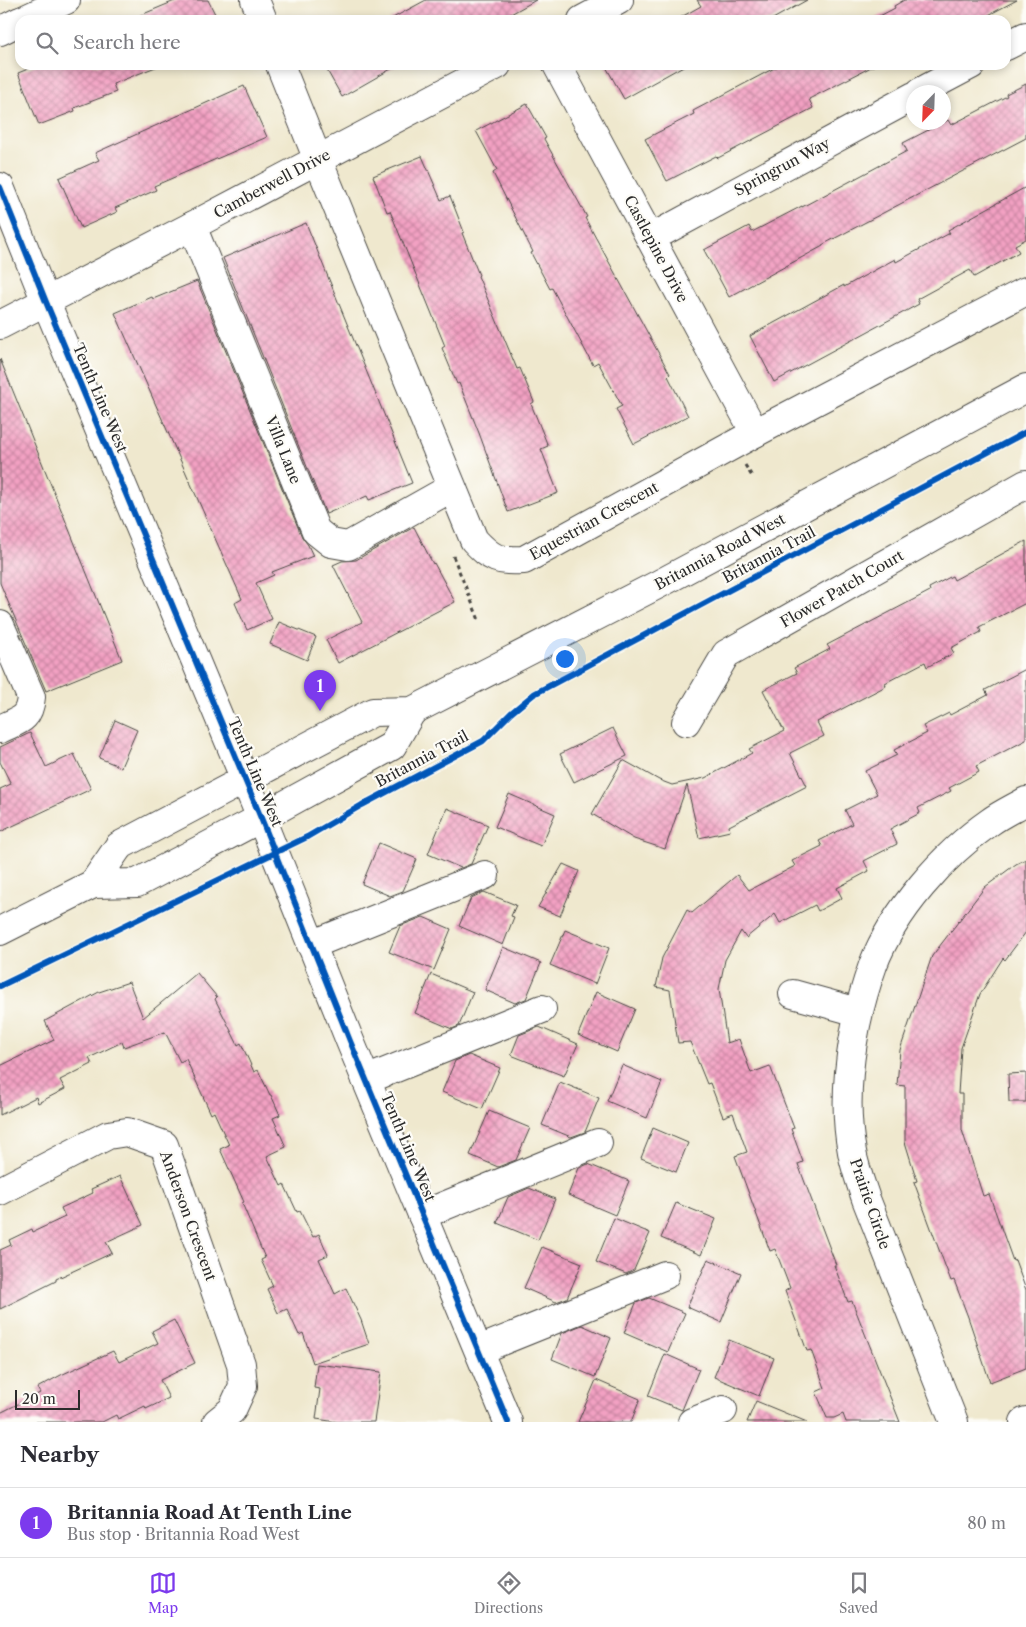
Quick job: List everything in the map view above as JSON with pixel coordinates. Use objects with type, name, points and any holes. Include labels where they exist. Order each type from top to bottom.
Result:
[{"type":"street","points":[[35,15],[66,0]]},
{"type":"street","points":[[255,0],[261,15]]},
{"type":"street","points":[[591,15],[619,0]]},
{"type":"street","points":[[0,31],[15,24]]},
{"type":"street","points":[[1011,44],[1026,36]]},
{"type":"street","name":"Equestrian Crescent","points":[[282,70],[474,540],[488,555],[503,561],[524,560],[755,433],[1026,291]]},
{"type":"street","name":"Camberwell Drive","points":[[0,325],[488,70]]},
{"type":"street","name":"Castlepine Drive","points":[[560,70],[755,433]]},
{"type":"street","points":[[933,85],[962,70]]},
{"type":"street","name":"Springrun Way","points":[[651,238],[906,100]]},
{"type":"street","name":"Tenth Line West","points":[[0,187],[508,1422]]},
{"type":"street","name":"Villa Lane","points":[[192,226],[316,531],[331,543],[348,546],[452,488]]},
{"type":"street","name":"Britannia Road West","points":[[93,884],[119,846],[373,712],[412,711],[659,584],[1026,388]]},
{"type":"street","name":"Flower Patch Court","points":[[686,722],[726,654],[1026,484]]},
{"type":"street","points":[[0,626],[31,697],[30,707],[26,716],[0,729]]},
{"type":"street","name":"Britannia Road West","points":[[0,931],[93,884],[137,883],[261,818],[392,746],[412,711]]},
{"type":"street","name":"Prairie Circle","points":[[954,1422],[866,1199],[852,1152],[847,1096],[849,1064],[858,1012],[873,964],[904,908],[952,852],[990,821],[1026,801]]},
{"type":"street","points":[[311,945],[485,875]]},
{"type":"street","points":[[793,994],[858,1012]]},
{"type":"street","name":"Tenth Line West","points":[[366,1080],[542,1009]]},
{"type":"street","name":"Anderson Crescent","points":[[0,1191],[108,1135],[127,1132],[164,1145],[242,1364],[242,1386],[232,1410],[217,1422]]},
{"type":"street","name":"Tenth Line West","points":[[422,1215],[598,1143]]},
{"type":"street","points":[[479,1350],[665,1274]]},
{"type":"street","points":[[692,1422],[723,1410]]},
{"type":"building","points":[[177,0],[208,0],[216,15],[141,15]]},
{"type":"building","points":[[426,0],[536,0],[509,15],[398,15]]},
{"type":"building","points":[[697,0],[807,0],[780,15],[685,15],[701,6]]},
{"type":"building","points":[[904,0],[1017,0],[988,15],[882,15],[895,8],[894,6]]},
{"type":"building","points":[[26,70],[148,70],[113,84],[116,92],[74,108],[75,111],[39,125],[18,73]]},
{"type":"building","points":[[327,70],[389,70],[342,97]]},
{"type":"building","points":[[608,70],[676,70],[624,99]]},
{"type":"building","points":[[771,70],[865,70],[809,99],[813,108],[718,158],[716,156],[667,181],[645,139],[694,114],[693,111]]},
{"type":"building","points":[[1026,84],[1026,138],[822,245],[729,297],[704,250],[749,226],[752,232],[802,207],[907,151],[903,143],[928,130],[951,130],[951,125],[1007,96],[1006,94]]},
{"type":"building","points":[[244,86],[267,137],[154,186],[156,190],[115,208],[117,212],[81,228],[59,178],[99,160],[95,153]]},
{"type":"building","points":[[527,104],[587,217],[585,218],[670,374],[668,376],[688,416],[634,444],[616,409],[622,406],[598,362],[593,365],[552,288],[550,289],[493,173],[497,170],[476,131]]},
{"type":"building","points":[[422,156],[441,200],[450,196],[478,276],[517,369],[520,368],[534,402],[531,404],[548,446],[541,449],[558,493],[508,512],[459,383],[457,384],[442,348],[445,346],[390,211],[387,212],[373,176]]},
{"type":"building","points":[[1026,187],[1026,239],[1015,245],[1019,252],[974,277],[970,270],[917,299],[919,304],[774,382],[750,336],[844,285],[844,287],[895,259],[896,262],[950,233],[948,230]]},
{"type":"building","points":[[306,223],[412,483],[369,500],[367,496],[326,514],[223,258]]},
{"type":"building","points":[[197,281],[302,537],[313,556],[272,572],[274,575],[256,583],[272,619],[247,630],[235,603],[242,599],[115,313]]},
{"type":"building","points":[[0,359],[122,660],[46,691],[0,583]]},
{"type":"building","points":[[414,527],[455,602],[338,663],[326,640],[362,622],[333,565],[342,561],[356,560]]},
{"type":"building","points":[[1026,541],[1026,603],[979,627],[981,632],[951,648],[954,653],[927,667],[925,662],[885,683],[886,686],[817,722],[824,736],[790,753],[807,786],[729,826],[730,831],[699,838],[687,785],[665,849],[634,839],[592,814],[623,760],[672,785],[705,778],[752,753],[749,749],[784,731],[763,690],[797,673],[794,668],[830,649],[827,645],[930,591],[929,588],[952,576],[954,580]]},
{"type":"building","points":[[279,622],[316,637],[307,660],[270,644]]},
{"type":"building","points":[[1026,669],[1026,740],[976,766],[979,772],[949,788],[951,791],[918,808],[920,813],[890,829],[897,844],[864,861],[869,871],[837,888],[842,898],[818,911],[815,905],[780,923],[775,914],[746,938],[741,931],[725,960],[719,989],[727,1043],[739,1039],[751,1073],[770,1066],[794,1128],[791,1129],[803,1162],[798,1164],[836,1265],[834,1265],[848,1302],[852,1301],[900,1422],[846,1422],[843,1414],[834,1418],[827,1418],[816,1392],[825,1388],[811,1350],[807,1351],[785,1291],[790,1288],[775,1249],[770,1251],[735,1156],[747,1152],[733,1113],[723,1117],[710,1083],[707,1084],[690,1042],[678,1043],[670,990],[656,987],[662,958],[687,910],[692,913],[737,875],[749,890],[795,866],[792,861],[822,846],[819,841],[852,824],[845,810],[877,794],[865,771],[897,755],[894,750],[927,733],[923,726],[949,713],[950,715],[988,695],[985,690]]},
{"type":"building","points":[[115,720],[137,730],[121,767],[99,758]]},
{"type":"building","points":[[613,728],[627,756],[574,782],[560,754]]},
{"type":"building","points":[[30,733],[46,767],[74,754],[91,789],[0,832],[0,789],[11,784],[0,762],[0,747]]},
{"type":"building","points":[[509,794],[555,814],[541,846],[495,827]]},
{"type":"building","points":[[447,808],[488,825],[471,864],[461,868],[428,854]]},
{"type":"building","points":[[379,843],[417,859],[403,891],[390,896],[362,884]]},
{"type":"building","points":[[1026,859],[1026,932],[1005,960],[1003,958],[980,994],[961,1048],[958,1094],[962,1094],[962,1130],[983,1196],[989,1194],[1013,1261],[1015,1260],[1026,1290],[1026,1368],[990,1382],[954,1280],[951,1281],[914,1182],[917,1181],[905,1142],[905,1086],[897,1085],[900,1050],[932,956],[985,887],[1016,864]]},
{"type":"building","points":[[563,864],[579,871],[560,916],[538,907]]},
{"type":"building","points":[[484,892],[516,905],[511,916],[514,917],[503,945],[459,926],[471,898]]},
{"type":"building","points":[[423,917],[451,929],[434,970],[389,952],[400,926]]},
{"type":"building","points":[[565,930],[609,948],[595,984],[550,965]]},
{"type":"building","points":[[503,947],[541,963],[526,999],[515,1003],[485,990]]},
{"type":"building","points":[[197,973],[217,997],[215,999],[238,1045],[241,1043],[254,1072],[258,1070],[271,1095],[280,1115],[273,1118],[286,1147],[267,1156],[281,1186],[284,1184],[297,1212],[300,1211],[313,1237],[319,1234],[328,1255],[319,1259],[335,1294],[346,1288],[361,1320],[369,1344],[313,1363],[303,1333],[299,1335],[287,1309],[278,1313],[267,1289],[273,1286],[261,1260],[265,1258],[242,1203],[244,1202],[220,1149],[229,1145],[214,1112],[211,1114],[186,1059],[180,1062],[165,1032],[124,1047],[122,1042],[89,1058],[92,1064],[60,1080],[65,1089],[38,1103],[36,1097],[0,1115],[0,1066],[54,1040],[45,1021],[99,992],[129,982],[143,1018]]},
{"type":"building","points":[[431,974],[473,992],[459,1026],[452,1029],[415,1013]]},
{"type":"building","points":[[596,992],[635,1009],[617,1052],[578,1035]]},
{"type":"building","points":[[539,1027],[578,1044],[564,1076],[511,1055],[519,1035]]},
{"type":"building","points":[[469,1055],[500,1068],[482,1109],[442,1092],[455,1061]]},
{"type":"building","points":[[622,1065],[662,1082],[647,1118],[607,1101]]},
{"type":"building","points":[[1026,1073],[1026,1102],[1009,1102],[1008,1074]]},
{"type":"building","points":[[560,1082],[599,1098],[585,1132],[571,1137],[542,1125]]},
{"type":"building","points":[[489,1111],[530,1128],[516,1160],[498,1167],[470,1155]]},
{"type":"building","points":[[653,1128],[688,1143],[676,1172],[641,1158]]},
{"type":"building","points":[[588,1164],[629,1181],[615,1215],[568,1195],[579,1168]]},
{"type":"building","points":[[120,1176],[143,1225],[106,1242],[112,1253],[56,1279],[56,1281],[0,1309],[0,1250],[11,1245],[9,1240],[32,1229],[33,1232],[65,1217],[61,1208],[93,1193],[91,1189]]},
{"type":"building","points":[[529,1188],[555,1199],[538,1240],[497,1223],[508,1197]]},
{"type":"building","points":[[676,1203],[716,1219],[701,1255],[661,1238]]},
{"type":"building","points":[[614,1218],[650,1233],[634,1270],[626,1274],[596,1262]]},
{"type":"building","points":[[542,1247],[582,1263],[567,1298],[556,1302],[524,1288]]},
{"type":"building","points":[[708,1259],[741,1273],[721,1322],[687,1307]]},
{"type":"building","points":[[649,1298],[685,1313],[668,1352],[624,1333],[636,1303]]},
{"type":"building","points":[[174,1320],[195,1363],[160,1380],[169,1398],[146,1409],[145,1406],[118,1419],[116,1415],[102,1422],[0,1422],[0,1413],[40,1393],[37,1388],[61,1375],[113,1351],[119,1362],[158,1343],[152,1331]]},
{"type":"building","points":[[582,1325],[611,1338],[595,1377],[552,1359],[562,1333]]},
{"type":"building","points":[[729,1340],[774,1358],[759,1396],[714,1377]]},
{"type":"building","points":[[665,1354],[699,1369],[682,1410],[648,1396]]},
{"type":"building","points":[[317,1364],[381,1372],[374,1422],[337,1422],[316,1419],[320,1389],[314,1388]]},
{"type":"building","points":[[596,1380],[640,1399],[631,1422],[578,1422]]},
{"type":"building","points":[[756,1401],[807,1422],[747,1422]]},
{"type":"cycle path","points":[[0,187],[508,1422]]},
{"type":"cycle path","name":"Britannia Trail","points":[[0,986],[307,837],[362,805],[483,741],[511,713],[534,694],[1026,432]]},
{"type":"place","name":"Britannia Road At Tenth Line","points":[[320,711]]}]
